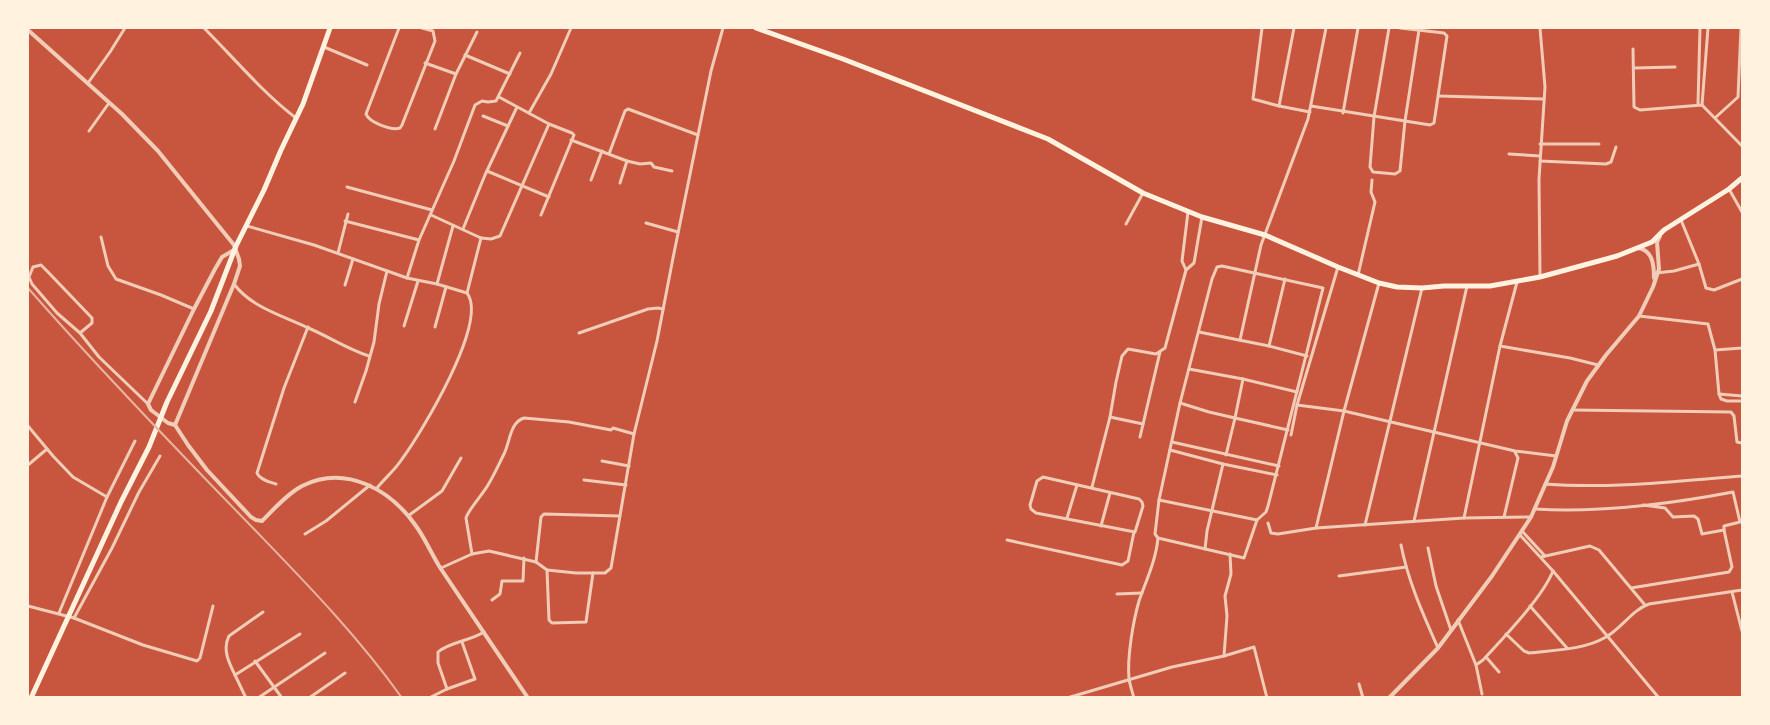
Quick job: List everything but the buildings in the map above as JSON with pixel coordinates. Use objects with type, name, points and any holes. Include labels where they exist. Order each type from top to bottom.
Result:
[{"type":"main road","points":[[32,698],[71,617],[121,502],[149,447],[167,402],[210,311],[296,118],[308,91],[330,28]]},
{"type":"main road","points":[[756,28],[843,59],[1048,139],[1143,193],[1188,212],[1265,235],[1358,275],[1379,283],[1397,286],[1422,288],[1490,286],[1540,278],[1617,256],[1652,242],[1664,230],[1729,189],[1742,178]]},
{"type":"street","points":[[88,83],[125,28]]},
{"type":"street","points":[[204,28],[240,67],[296,118]]},
{"type":"street","points":[[399,28],[366,114],[368,118],[395,130],[400,128],[435,37],[433,31],[422,28]]},
{"type":"street","points":[[530,113],[572,28]]},
{"type":"street","points":[[441,568],[472,554],[489,551],[524,558],[536,562],[547,570],[593,574],[605,573],[611,568],[634,434],[657,341],[698,135],[723,28]]},
{"type":"street","points":[[1262,28],[1253,96],[1255,100],[1310,112]]},
{"type":"street","points":[[1280,106],[1294,28]]},
{"type":"street","points":[[1240,340],[1261,245],[1310,112],[1326,28]]},
{"type":"street","points":[[1344,113],[1358,28]]},
{"type":"street","points":[[1388,28],[1374,117],[1370,167],[1373,172],[1395,174],[1400,171],[1405,121],[1419,30]]},
{"type":"street","points":[[1311,106],[1344,113],[1430,125],[1434,123],[1447,36],[1444,33],[1400,28]]},
{"type":"street","points":[[1540,28],[1543,49],[1544,99],[1540,144],[1540,278]]},
{"type":"street","points":[[1700,28],[1700,104]]},
{"type":"street","points":[[1700,104],[1708,28]]},
{"type":"street","points":[[1716,117],[1740,97],[1741,28]]},
{"type":"street","points":[[28,30],[88,83],[158,151],[234,244],[240,259],[240,266],[234,284],[175,425]]},
{"type":"street","points":[[435,129],[456,74],[477,32]]},
{"type":"street","points":[[323,47],[368,65]]},
{"type":"street","points":[[1633,49],[1634,108],[1637,110],[1700,104],[1716,117],[1742,146]]},
{"type":"street","points":[[407,278],[418,240],[431,215],[476,105],[482,101],[492,102],[499,98],[520,53]]},
{"type":"street","points":[[465,55],[510,74]]},
{"type":"street","points":[[425,63],[456,74]]},
{"type":"street","points":[[1634,68],[1675,67]]},
{"type":"street","points":[[1439,96],[1544,99]]},
{"type":"street","points":[[499,98],[548,124],[572,133],[574,136],[542,215]]},
{"type":"street","points":[[89,131],[109,103]]},
{"type":"street","points":[[463,230],[487,171],[517,108]]},
{"type":"street","points":[[609,154],[625,111],[628,110],[698,135]]},
{"type":"street","points":[[483,116],[508,126]]},
{"type":"street","points":[[431,215],[481,238],[491,239],[500,236],[548,124]]},
{"type":"street","points":[[572,140],[627,161],[640,164],[651,163],[654,167],[672,171]]},
{"type":"street","points":[[1540,144],[1599,144]]},
{"type":"street","points":[[1540,161],[1606,164],[1612,162],[1616,148]]},
{"type":"street","points":[[591,180],[602,151]]},
{"type":"street","points":[[1509,154],[1540,156]]},
{"type":"street","points":[[620,183],[627,161]]},
{"type":"street","points":[[487,171],[549,197]]},
{"type":"street","points":[[1358,275],[1375,202],[1371,192],[1372,180]]},
{"type":"street","points":[[347,187],[432,210]]},
{"type":"street","points":[[1729,189],[1742,212]]},
{"type":"street","points":[[1126,224],[1143,193]]},
{"type":"street","points":[[1186,270],[1182,261],[1188,212]]},
{"type":"street","points":[[338,253],[348,214]]},
{"type":"street","points":[[1092,487],[1110,417],[1122,356],[1128,350],[1135,349],[1156,354],[1165,348],[1186,270],[1194,263],[1202,217]]},
{"type":"street","points":[[1681,220],[1699,264],[1705,286],[1711,290],[1742,279]]},
{"type":"street","points":[[345,221],[418,240]]},
{"type":"street","points":[[646,223],[678,232]]},
{"type":"street","points":[[247,226],[338,253],[407,278],[467,293]]},
{"type":"street","points":[[437,284],[453,226]]},
{"type":"street","points":[[1389,698],[1438,648],[1492,576],[1531,517],[1553,467],[1564,429],[1587,381],[1639,316],[1654,283],[1659,261],[1657,242],[1664,230]]},
{"type":"street","points":[[101,237],[108,266],[116,280],[160,294],[194,309]]},
{"type":"street","points":[[377,488],[397,466],[413,444],[431,415],[453,372],[469,323],[472,306],[467,293],[481,238]]},
{"type":"street","points":[[1634,248],[1641,248],[1646,251],[1652,260],[1656,273]]},
{"type":"street","points":[[148,404],[194,309],[222,257],[236,249]]},
{"type":"street","points":[[345,285],[353,259]]},
{"type":"street","points":[[1656,273],[1674,271],[1699,264]]},
{"type":"street","points":[[80,334],[92,323],[92,318],[40,265],[33,267],[29,277],[32,284],[57,313],[148,404],[151,410],[168,423],[175,425],[188,446],[207,470],[251,517],[256,520],[262,520],[294,492],[316,481],[343,478],[377,488],[408,516],[416,526],[441,568],[528,698]]},
{"type":"street","points":[[1134,698],[1129,679],[1133,628],[1142,593],[1148,581],[1158,538],[1155,534],[1159,500],[1180,403],[1212,279],[1217,267],[1222,266],[1323,288],[1277,475],[1266,512],[1258,520],[1244,558],[1158,538]]},
{"type":"street","points":[[1290,435],[1297,405],[1338,267]]},
{"type":"street","points":[[355,402],[374,342],[379,304],[387,271]]},
{"type":"street","points":[[1269,346],[1285,279]]},
{"type":"street","points":[[404,326],[418,281]]},
{"type":"street","points":[[1464,518],[1500,346],[1517,282]]},
{"type":"street","points":[[1316,528],[1344,411],[1379,283]]},
{"type":"street","points":[[234,284],[247,298],[281,316],[369,356]]},
{"type":"street","points":[[1414,521],[1467,286]]},
{"type":"street","points":[[435,327],[446,287]]},
{"type":"street","points":[[1365,525],[1422,288]]},
{"type":"street","points":[[579,333],[648,308],[664,309]]},
{"type":"street","points":[[1639,316],[1705,323],[1710,326],[1721,399],[1742,402]]},
{"type":"street","points":[[276,484],[264,480],[257,473],[284,388],[308,327]]},
{"type":"street","points":[[1199,332],[1269,346],[1307,356]]},
{"type":"street","points":[[1500,346],[1570,358],[1598,365]]},
{"type":"street","points":[[1715,350],[1742,348]]},
{"type":"street","points":[[1140,437],[1160,352]]},
{"type":"street","points":[[1189,369],[1297,392]]},
{"type":"street","points":[[1226,455],[1243,379]]},
{"type":"street","points":[[1719,394],[1742,396]]},
{"type":"street","points":[[1180,403],[1209,412],[1288,430]]},
{"type":"street","points":[[1297,405],[1344,411],[1515,451],[1556,456]]},
{"type":"street","points":[[1572,410],[1731,412],[1734,416],[1736,442],[1742,443]]},
{"type":"street","points":[[1110,417],[1143,424]]},
{"type":"street","points":[[472,554],[467,514],[488,485],[508,444],[514,424],[519,420],[524,418],[569,422],[611,430],[613,428],[634,434]]},
{"type":"street","points":[[28,426],[47,450],[73,477],[107,497]]},
{"type":"street","points":[[59,614],[107,497],[135,441]]},
{"type":"street","points":[[1172,442],[1279,466]]},
{"type":"street","points":[[28,465],[47,450]]},
{"type":"street","points":[[1170,450],[1223,464],[1277,475]]},
{"type":"street","points":[[1504,517],[1518,458],[1515,451]]},
{"type":"street","points":[[71,617],[112,548],[160,456]]},
{"type":"street","points":[[408,516],[442,491],[461,458]]},
{"type":"street","points":[[602,460],[629,466]]},
{"type":"street","points":[[1205,549],[1207,532],[1223,464]]},
{"type":"street","points":[[1545,484],[1578,486],[1632,485],[1742,476]]},
{"type":"street","points":[[1007,540],[1122,565],[1128,561],[1134,532],[1143,506],[1139,499],[1043,477],[1036,484],[1030,506],[1036,513],[1134,532]]},
{"type":"street","points":[[584,480],[626,484]]},
{"type":"street","points":[[305,534],[326,521],[370,485]]},
{"type":"street","points":[[1067,518],[1077,486]]},
{"type":"street","points":[[1535,508],[1570,510],[1644,505],[1734,492],[1740,522],[1724,526],[1732,567],[1729,572],[1631,588]]},
{"type":"street","points":[[1101,526],[1110,493]]},
{"type":"street","points":[[1159,500],[1258,520]]},
{"type":"street","points":[[1644,505],[1665,508],[1673,517],[1694,516],[1698,520],[1701,534],[1724,530]]},
{"type":"street","points":[[536,562],[541,517],[544,514],[620,516]]},
{"type":"street","points":[[1268,523],[1271,533],[1278,534],[1316,528],[1414,521],[1531,517]]},
{"type":"street","points":[[1521,533],[1543,556],[1658,698]]},
{"type":"street","points":[[1401,545],[1412,587],[1438,648]]},
{"type":"street","points":[[1543,556],[1593,546],[1599,550],[1645,605]]},
{"type":"street","points":[[1428,548],[1436,586],[1451,630]]},
{"type":"street","points":[[1224,656],[1227,616],[1225,596],[1231,574],[1230,554]]},
{"type":"street","points":[[492,600],[500,594],[502,582],[523,581],[524,558]]},
{"type":"street","points":[[1339,576],[1406,567]]},
{"type":"street","points":[[547,570],[549,620],[552,623],[586,622],[593,574]]},
{"type":"street","points":[[1476,665],[1486,657],[1530,606],[1550,578],[1553,570]]},
{"type":"street","points":[[1506,634],[1524,651],[1529,653],[1586,646],[1608,636],[1645,605],[1658,601],[1742,590]]},
{"type":"street","points":[[1732,592],[1742,631]]},
{"type":"street","points":[[1117,594],[1142,593]]},
{"type":"street","points":[[28,606],[71,617],[143,645],[197,661],[200,658],[213,606]]},
{"type":"street","points":[[1530,606],[1567,648]]},
{"type":"street","points":[[246,698],[226,654],[227,639],[263,612]]},
{"type":"street","points":[[1458,620],[1476,665],[1482,694]]},
{"type":"street","points":[[447,688],[438,663],[438,652],[442,648],[462,642],[484,632]]},
{"type":"street","points":[[235,675],[300,634]]},
{"type":"street","points":[[429,698],[447,688],[475,679],[462,642]]},
{"type":"street","points":[[1067,698],[1129,679],[1224,656],[1254,646],[1267,698]]},
{"type":"street","points":[[258,698],[325,653]]},
{"type":"street","points":[[1486,657],[1499,672]]},
{"type":"street","points":[[256,662],[282,698]]},
{"type":"street","points":[[309,698],[345,673]]},
{"type":"street","points":[[1359,684],[1363,698]]},
{"type":"railway","points":[[28,288],[139,409],[330,610],[402,698]]}]
